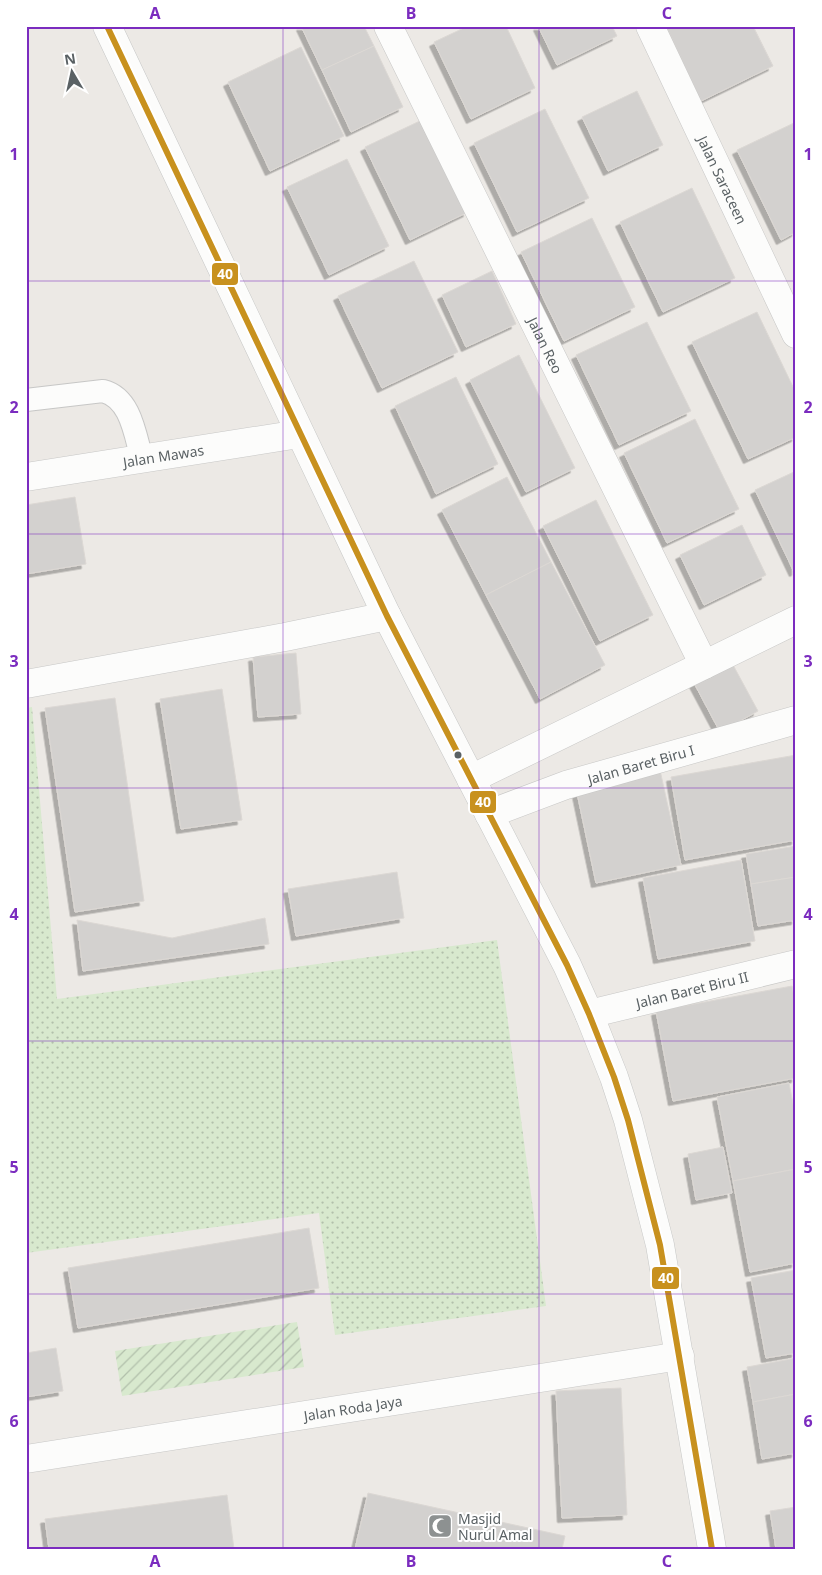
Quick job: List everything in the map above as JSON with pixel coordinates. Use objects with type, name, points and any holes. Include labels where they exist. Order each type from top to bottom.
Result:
[{"type":"street","points":[[106,26],[387,616],[566,965],[589,1014],[614,1077],[639,1162],[660,1245],[712,1549]]},
{"type":"street","name":"Jalan Reo","points":[[388,26],[704,665]]},
{"type":"street","name":"Jalan Saraceen","points":[[650,26],[796,334]]},
{"type":"street","name":"Jalan Mawas","points":[[26,477],[299,434]]},
{"type":"street","points":[[26,684],[285,637],[387,616]]},
{"type":"street","points":[[471,778],[796,620]]},
{"type":"street","name":"Jalan Baret Biru I","points":[[489,814],[566,785],[796,720]]},
{"type":"street","name":"Jalan Baret Biru II","points":[[589,1014],[796,964]]},
{"type":"street","name":"Jalan Roda Jaya","points":[[26,1459],[680,1356]]},
{"type":"lane","points":[[26,400],[103,391],[113,394],[121,400],[127,410],[142,459]]},
{"type":"green space","points":[[32,707],[57,999],[497,940],[546,1306],[335,1335],[319,1213],[26,1253],[26,708]]},
{"type":"green space","points":[[297,1322],[304,1367],[122,1396],[115,1351]]},
{"type":"building","points":[[301,26],[364,26],[374,46],[322,70]]},
{"type":"building","points":[[468,26],[506,26],[535,88],[471,119],[434,42]]},
{"type":"building","points":[[538,26],[612,26],[617,36],[557,65]]},
{"type":"building","points":[[666,26],[753,26],[773,66],[701,101]]},
{"type":"building","points":[[374,46],[403,107],[351,132],[322,70]]},
{"type":"building","points":[[301,47],[344,136],[270,171],[228,82]]},
{"type":"building","points":[[637,91],[663,145],[608,171],[582,117]]},
{"type":"building","points":[[545,109],[589,198],[517,232],[474,143]]},
{"type":"building","points":[[424,119],[468,212],[410,240],[365,147]]},
{"type":"building","points":[[796,122],[796,232],[781,240],[737,150]]},
{"type":"building","points":[[347,159],[389,246],[329,275],[287,187]]},
{"type":"building","points":[[692,188],[735,278],[663,312],[620,222]]},
{"type":"building","points":[[592,218],[635,307],[564,341],[521,252]]},
{"type":"building","points":[[414,261],[458,352],[382,388],[338,296]]},
{"type":"building","points":[[492,271],[516,324],[466,347],[442,295]]},
{"type":"building","points":[[757,312],[796,393],[796,437],[748,459],[692,342]]},
{"type":"building","points":[[647,322],[691,411],[619,445],[576,355]]},
{"type":"building","points":[[519,355],[575,468],[526,492],[470,380]]},
{"type":"building","points":[[456,377],[498,464],[436,494],[395,406]]},
{"type":"building","points":[[695,419],[739,509],[667,543],[624,453]]},
{"type":"building","points":[[796,471],[796,571],[794,572],[755,490]]},
{"type":"building","points":[[507,477],[551,562],[486,595],[442,510]]},
{"type":"building","points":[[75,497],[86,564],[26,574],[26,505]]},
{"type":"building","points":[[596,500],[653,615],[600,641],[543,526]]},
{"type":"building","points":[[742,525],[766,575],[704,605],[680,555]]},
{"type":"building","points":[[551,562],[605,665],[540,699],[486,595]]},
{"type":"building","points":[[296,653],[301,714],[258,717],[253,657]]},
{"type":"building","points":[[732,663],[758,711],[720,732],[694,683]]},
{"type":"building","points":[[222,689],[242,820],[181,829],[160,699]]},
{"type":"building","points":[[115,698],[144,901],[75,912],[45,708]]},
{"type":"building","points":[[796,755],[796,840],[685,860],[671,777]]},
{"type":"building","points":[[660,770],[681,865],[596,883],[576,788]]},
{"type":"building","points":[[796,846],[796,877],[751,884],[746,854]]},
{"type":"building","points":[[741,860],[755,941],[658,959],[643,878]]},
{"type":"building","points":[[397,872],[404,918],[296,936],[288,889]]},
{"type":"building","points":[[796,877],[796,920],[758,926],[751,884]]},
{"type":"building","points":[[265,918],[269,944],[83,971],[77,920],[172,938]]},
{"type":"building","points":[[792,986],[796,1007],[796,1078],[673,1101],[656,1011]]},
{"type":"building","points":[[789,1083],[796,1119],[796,1169],[733,1181],[717,1097]]},
{"type":"building","points":[[723,1147],[732,1193],[696,1200],[688,1154]]},
{"type":"building","points":[[796,1169],[796,1263],[750,1272],[733,1181]]},
{"type":"building","points":[[309,1228],[319,1288],[78,1328],[68,1268]]},
{"type":"building","points":[[796,1270],[796,1353],[766,1358],[751,1278]]},
{"type":"building","points":[[56,1348],[63,1391],[26,1397],[26,1353]]},
{"type":"building","points":[[796,1358],[796,1394],[753,1402],[747,1367]]},
{"type":"building","points":[[621,1388],[627,1515],[562,1518],[556,1391]]},
{"type":"building","points":[[796,1394],[796,1453],[762,1459],[753,1402]]},
{"type":"building","name":"Masjid Nurul Amal","points":[[368,1493],[565,1536],[562,1549],[355,1549]]},
{"type":"building","points":[[227,1495],[234,1549],[49,1549],[45,1519]]},
{"type":"building","points":[[796,1507],[796,1549],[776,1549],[770,1511]]},
{"type":"transit line","name":"40","points":[[107,26],[387,616],[567,965],[589,1014],[614,1077],[628,1120],[660,1245],[712,1549]]},
{"type":"place","name":"Masjid Nurul Amal","points":[[440,1526]]}]
